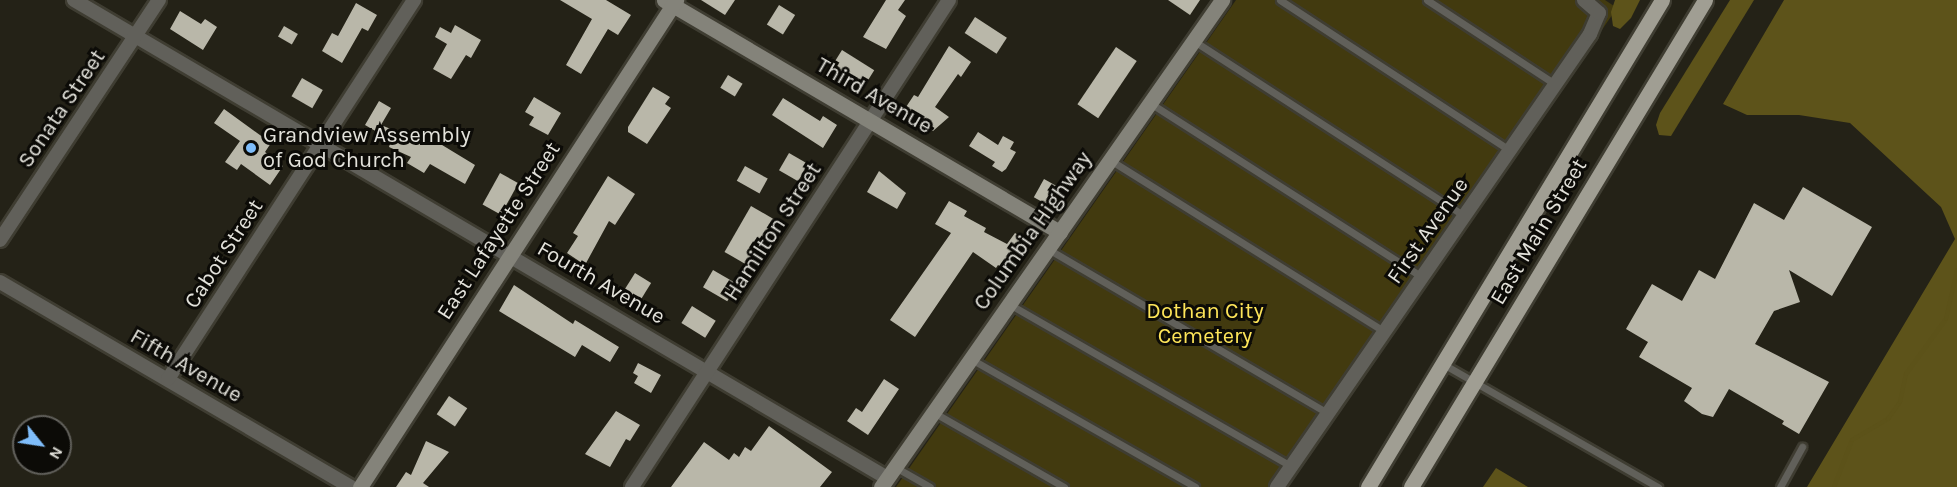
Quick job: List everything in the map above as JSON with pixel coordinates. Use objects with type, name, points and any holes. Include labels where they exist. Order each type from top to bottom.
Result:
[{"type":"main road","name":"East Main Street","points":[[1368,487],[1662,0]]},
{"type":"main road","name":"East Main Street","points":[[1411,487],[1705,0]]},
{"type":"street","name":"Fourth Avenue","points":[[74,0],[709,370],[888,477]]},
{"type":"street","name":"Sonata Street","points":[[0,240],[159,0]]},
{"type":"street","name":"Cabot Street","points":[[168,380],[414,0]]},
{"type":"street","name":"Hamilton Street","points":[[632,487],[949,0]]},
{"type":"street","name":"Columbia Highway","points":[[888,477],[1222,0]]},
{"type":"street","name":"First Avenue","points":[[1276,487],[1555,84],[1599,13],[1584,0]]},
{"type":"street","name":"Third Avenue","points":[[671,2],[1060,232]]},
{"type":"street","name":"East Lafayette Street","points":[[360,487],[671,2]]},
{"type":"street","name":"Fifth Avenue","points":[[0,282],[351,487]]},
{"type":"lane","points":[[1280,0],[1509,150]]},
{"type":"lane","points":[[1427,0],[1555,84]]},
{"type":"lane","points":[[1194,41],[1464,216]]},
{"type":"lane","points":[[1150,103],[1422,277]]},
{"type":"lane","points":[[1110,160],[1384,331]]},
{"type":"lane","points":[[1048,249],[1328,413]]},
{"type":"lane","points":[[1009,304],[1291,466]]},
{"type":"lane","points":[[970,359],[1195,487]]},
{"type":"lane","points":[[1443,364],[1658,487]]},
{"type":"lane","points":[[933,412],[1064,487]]},
{"type":"lane","points":[[1780,487],[1802,447]]},
{"type":"lane","points":[[888,477],[930,487]]},
{"type":"green space","name":"Dothan City Cemetery","points":[[1236,0],[1605,0],[1617,8],[1286,487],[896,487]]},
{"type":"shaded area","points":[[1615,0],[1640,0],[1631,18],[1620,29],[1613,26],[1611,12]]},
{"type":"shaded area","points":[[1730,0],[1754,0],[1671,136],[1659,135],[1656,125],[1660,113]]},
{"type":"shaded area","points":[[1784,0],[1957,0],[1957,487],[1807,487],[1955,239],[1941,207],[1850,123],[1799,115],[1747,115],[1723,104]]},
{"type":"shaded area","points":[[1496,468],[1528,487],[1483,487]]},
{"type":"building","points":[[560,0],[606,0],[631,15],[618,35],[608,29],[581,74],[566,65],[592,19]]},
{"type":"building","points":[[701,0],[735,0],[725,15]]},
{"type":"building","points":[[886,0],[905,0],[898,10],[906,16],[886,49],[863,37]]},
{"type":"building","points":[[1168,0],[1200,0],[1190,15]]},
{"type":"building","points":[[356,3],[377,15],[368,31],[362,28],[342,63],[322,51],[332,33],[338,36]]},
{"type":"building","points":[[779,5],[795,15],[783,35],[767,25]]},
{"type":"building","points":[[180,11],[201,24],[205,19],[217,27],[203,50],[170,29]]},
{"type":"building","points":[[975,17],[1007,38],[997,54],[965,33]]},
{"type":"building","points":[[455,25],[481,40],[471,58],[466,55],[451,79],[433,69],[447,44],[435,37],[440,27],[451,33]]},
{"type":"building","points":[[284,26],[298,34],[292,44],[278,36]]},
{"type":"building","points":[[949,46],[971,62],[961,77],[958,74],[935,107],[949,117],[933,131],[904,110],[914,95],[918,97]]},
{"type":"building","points":[[1116,47],[1137,61],[1098,118],[1077,104]]},
{"type":"building","points":[[842,50],[874,70],[863,88],[831,68]]},
{"type":"building","points":[[728,75],[743,84],[735,97],[720,88]]},
{"type":"building","points":[[302,78],[323,90],[312,108],[292,96]]},
{"type":"building","points":[[653,87],[670,97],[665,104],[671,108],[647,144],[628,132],[628,127]]},
{"type":"building","points":[[534,97],[561,113],[548,135],[529,125],[534,117],[525,112]]},
{"type":"building","points":[[783,98],[820,121],[823,116],[837,125],[823,148],[772,115]]},
{"type":"building","points":[[379,101],[391,108],[381,125],[420,141],[424,134],[475,165],[465,184],[430,164],[424,173],[407,163],[411,157],[389,147],[391,140],[365,125]]},
{"type":"building","name":"Grandview Assembly of God Church","points":[[224,109],[271,143],[265,152],[283,166],[270,185],[241,164],[237,170],[225,162],[240,141],[214,123]]},
{"type":"building","points":[[978,132],[998,145],[1003,136],[1014,142],[1010,149],[1016,152],[1002,172],[992,166],[995,162],[969,146]]},
{"type":"building","points":[[789,153],[808,164],[798,181],[779,170]]},
{"type":"building","points":[[745,166],[768,179],[759,193],[737,181]]},
{"type":"building","points":[[879,171],[906,193],[897,209],[867,192]]},
{"type":"building","points":[[500,173],[518,183],[501,215],[483,204]]},
{"type":"building","points":[[608,176],[635,194],[615,225],[609,221],[585,265],[567,253],[578,236],[573,233]]},
{"type":"building","points":[[1044,179],[1060,188],[1050,206],[1034,197]]},
{"type":"building","points":[[1803,187],[1872,227],[1832,296],[1789,270],[1800,302],[1774,311],[1755,344],[1829,382],[1799,434],[1782,424],[1784,421],[1729,389],[1713,417],[1702,414],[1684,401],[1692,388],[1639,357],[1648,342],[1626,329],[1652,284],[1682,301],[1699,270],[1715,279],[1754,203],[1784,220]]},
{"type":"building","points":[[949,201],[967,211],[964,216],[986,228],[984,232],[1007,244],[1015,233],[1026,240],[1006,270],[998,265],[996,268],[973,252],[915,337],[890,320],[951,233],[935,224]]},
{"type":"building","points":[[751,206],[775,220],[749,266],[724,252]]},
{"type":"building","points":[[713,270],[737,284],[727,301],[703,287]]},
{"type":"building","points":[[635,273],[651,283],[638,303],[622,293]]},
{"type":"building","points":[[514,285],[573,324],[575,320],[619,347],[610,362],[582,345],[575,357],[499,311]]},
{"type":"building","points":[[692,306],[716,321],[705,338],[681,323]]},
{"type":"building","points":[[638,363],[661,375],[651,393],[634,383],[638,376],[633,373]]},
{"type":"building","points":[[884,379],[899,389],[868,435],[847,421],[856,408],[862,412]]},
{"type":"building","points":[[449,396],[467,408],[455,427],[437,414]]},
{"type":"building","points":[[616,411],[640,425],[630,441],[626,439],[610,467],[585,454]]},
{"type":"building","points":[[769,426],[832,472],[820,487],[671,487],[704,442],[729,460],[734,453],[739,457],[745,447],[751,451]]},
{"type":"building","points":[[426,441],[449,452],[423,483],[429,487],[396,487],[406,472],[411,475]]},
{"type":"waterway","points":[[1834,487],[1852,440],[1888,419],[1900,402],[1906,374],[1946,319],[1957,270]]},
{"type":"place","name":"Grandview Assembly of God Church","points":[[251,148]]}]
